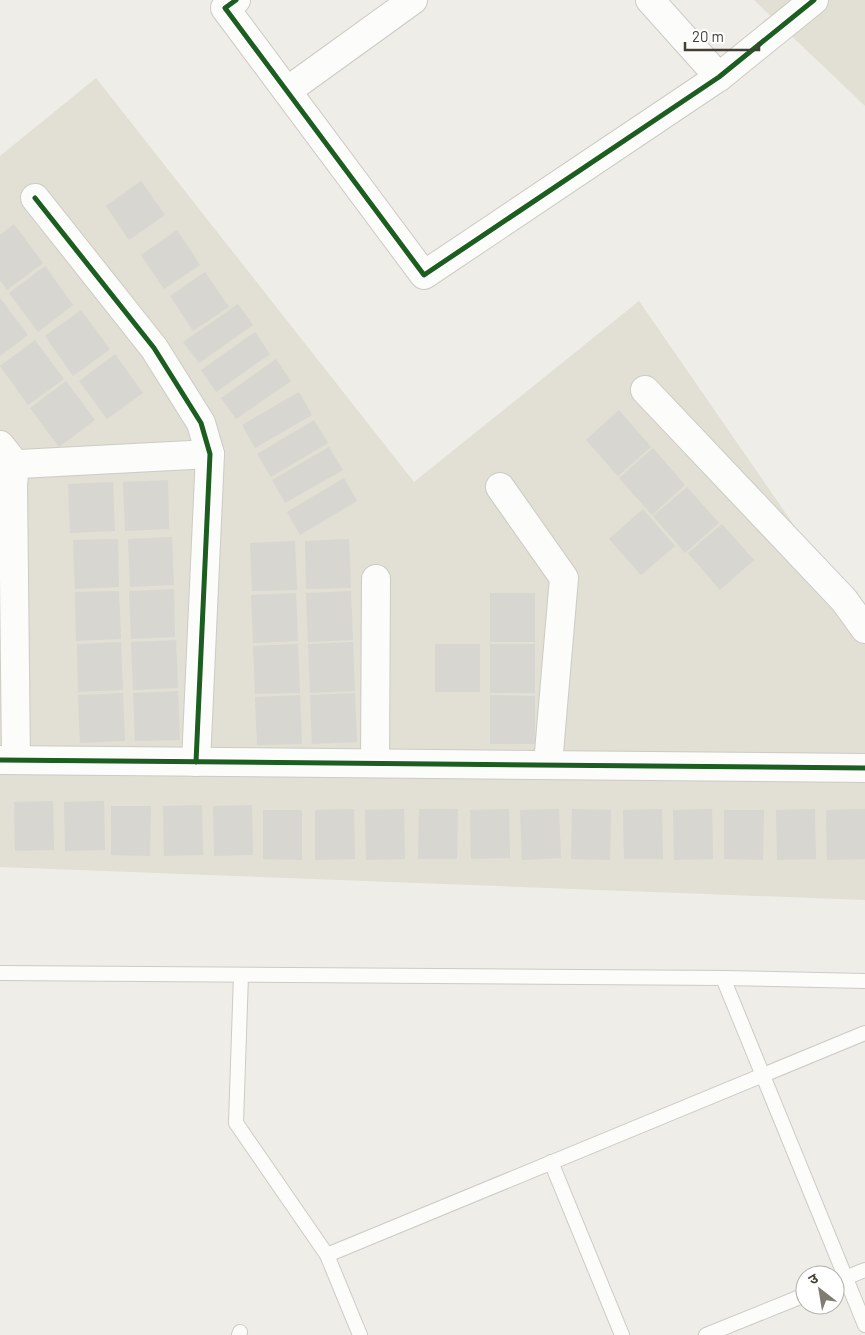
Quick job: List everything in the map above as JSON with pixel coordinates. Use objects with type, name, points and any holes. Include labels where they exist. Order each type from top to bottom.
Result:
[{"type":"street","points":[[236,0],[225,8],[424,275],[718,77],[814,0]]},
{"type":"street","points":[[287,91],[413,0]]},
{"type":"street","points":[[650,0],[718,77]]},
{"type":"street","points":[[34,198],[154,348],[201,423],[210,454],[196,762]]},
{"type":"street","points":[[645,390],[844,600],[865,629]]},
{"type":"street","points":[[210,454],[5,458],[13,485],[8,760],[865,768]]},
{"type":"street","points":[[500,487],[564,578],[548,764]]},
{"type":"street","points":[[375,763],[376,579]]},
{"type":"lane","points":[[0,973],[723,978],[865,981]]},
{"type":"lane","points":[[241,975],[236,1123],[327,1255],[360,1335]]},
{"type":"lane","points":[[723,978],[834,1265]]},
{"type":"lane","points":[[327,1255],[865,1033]]},
{"type":"lane","points":[[551,1162],[622,1335]]},
{"type":"lane","points":[[845,1278],[865,1270]]},
{"type":"lane","points":[[845,1289],[865,1325]]},
{"type":"lane","points":[[706,1335],[795,1299]]},
{"type":"shaded area","points":[[754,0],[865,0],[865,106]]},
{"type":"shaded area","points":[[96,78],[414,482],[639,301],[865,628],[865,900],[0,867],[0,156]]},
{"type":"building","points":[[141,181],[165,215],[129,240],[106,206]]},
{"type":"building","points":[[14,224],[43,263],[7,290],[0,280],[0,235]]},
{"type":"building","points":[[177,230],[200,265],[164,289],[141,255]]},
{"type":"building","points":[[45,266],[73,305],[38,332],[9,293]]},
{"type":"building","points":[[205,272],[229,307],[193,331],[170,296]]},
{"type":"building","points":[[0,298],[28,335],[0,356]]},
{"type":"building","points":[[238,304],[253,325],[199,363],[183,342]]},
{"type":"building","points":[[81,310],[110,349],[73,376],[45,336]]},
{"type":"building","points":[[255,332],[270,354],[216,392],[201,370]]},
{"type":"building","points":[[35,340],[64,379],[28,405],[0,366]]},
{"type":"building","points":[[115,354],[143,393],[107,419],[79,381]]},
{"type":"building","points":[[276,359],[291,381],[236,419],[221,398]]},
{"type":"building","points":[[66,381],[95,420],[59,447],[30,408]]},
{"type":"building","points":[[299,392],[312,415],[255,448],[242,425]]},
{"type":"building","points":[[619,410],[651,447],[618,476],[586,440]]},
{"type":"building","points":[[314,420],[328,443],[271,477],[257,454]]},
{"type":"building","points":[[329,447],[343,470],[285,503],[272,480]]},
{"type":"building","points":[[653,448],[685,485],[652,515],[619,478]]},
{"type":"building","points":[[344,478],[357,501],[300,535],[287,512]]},
{"type":"building","points":[[168,480],[169,529],[125,531],[123,482]]},
{"type":"building","points":[[113,482],[115,531],[70,533],[68,484]]},
{"type":"building","points":[[687,487],[719,523],[685,553],[653,516]]},
{"type":"building","points":[[643,509],[675,546],[641,575],[609,539]]},
{"type":"building","points":[[722,524],[754,560],[720,590],[688,553]]},
{"type":"building","points":[[172,537],[174,585],[130,587],[128,539]]},
{"type":"building","points":[[118,539],[119,587],[75,589],[73,540]]},
{"type":"building","points":[[349,539],[351,588],[306,589],[305,541]]},
{"type":"building","points":[[295,541],[297,590],[252,591],[250,543]]},
{"type":"building","points":[[174,589],[175,637],[131,639],[129,591]]},
{"type":"building","points":[[119,591],[121,639],[76,641],[75,592]]},
{"type":"building","points":[[351,591],[353,640],[308,642],[306,593]]},
{"type":"building","points":[[296,593],[298,641],[253,643],[251,595]]},
{"type":"building","points":[[490,593],[535,593],[535,642],[490,642]]},
{"type":"building","points":[[176,640],[178,688],[133,690],[131,642]]},
{"type":"building","points":[[121,642],[123,690],[78,692],[77,644]]},
{"type":"building","points":[[353,642],[355,691],[310,693],[308,644]]},
{"type":"building","points":[[298,644],[300,693],[255,694],[253,646]]},
{"type":"building","points":[[435,644],[480,644],[480,692],[435,692]]},
{"type":"building","points":[[490,644],[535,644],[535,693],[490,693]]},
{"type":"building","points":[[178,691],[180,740],[135,741],[133,693]]},
{"type":"building","points":[[123,693],[125,741],[80,743],[78,695]]},
{"type":"building","points":[[355,693],[357,742],[312,744],[310,695]]},
{"type":"building","points":[[300,695],[302,744],[257,745],[255,697]]},
{"type":"building","points":[[490,695],[535,696],[535,744],[490,744]]},
{"type":"building","points":[[53,801],[54,850],[15,851],[14,802]]},
{"type":"building","points":[[104,801],[105,850],[65,851],[64,802]]},
{"type":"building","points":[[202,805],[203,855],[164,856],[163,806]]},
{"type":"building","points":[[252,805],[253,855],[214,856],[213,806]]},
{"type":"building","points":[[111,806],[151,806],[150,856],[111,855]]},
{"type":"building","points":[[354,809],[355,859],[315,860],[315,810]]},
{"type":"building","points":[[404,809],[405,859],[366,860],[365,810]]},
{"type":"building","points":[[419,809],[458,809],[457,859],[418,859]]},
{"type":"building","points":[[509,809],[510,858],[471,859],[470,810]]},
{"type":"building","points":[[559,809],[561,858],[522,860],[520,810]]},
{"type":"building","points":[[572,809],[611,810],[610,860],[571,859]]},
{"type":"building","points":[[662,809],[663,859],[624,859],[623,810]]},
{"type":"building","points":[[712,809],[713,859],[674,860],[673,810]]},
{"type":"building","points":[[815,809],[816,859],[777,860],[776,810]]},
{"type":"building","points":[[865,809],[865,859],[827,860],[826,810]]},
{"type":"building","points":[[263,810],[302,810],[302,860],[263,859]]},
{"type":"building","points":[[724,810],[764,810],[763,860],[724,859]]},
{"type":"cycle path","points":[[236,0],[225,8],[424,275],[719,77],[814,0]]},
{"type":"cycle path","points":[[35,198],[154,348],[201,423],[210,454],[196,762]]},
{"type":"cycle path","points":[[0,760],[865,768]]}]
